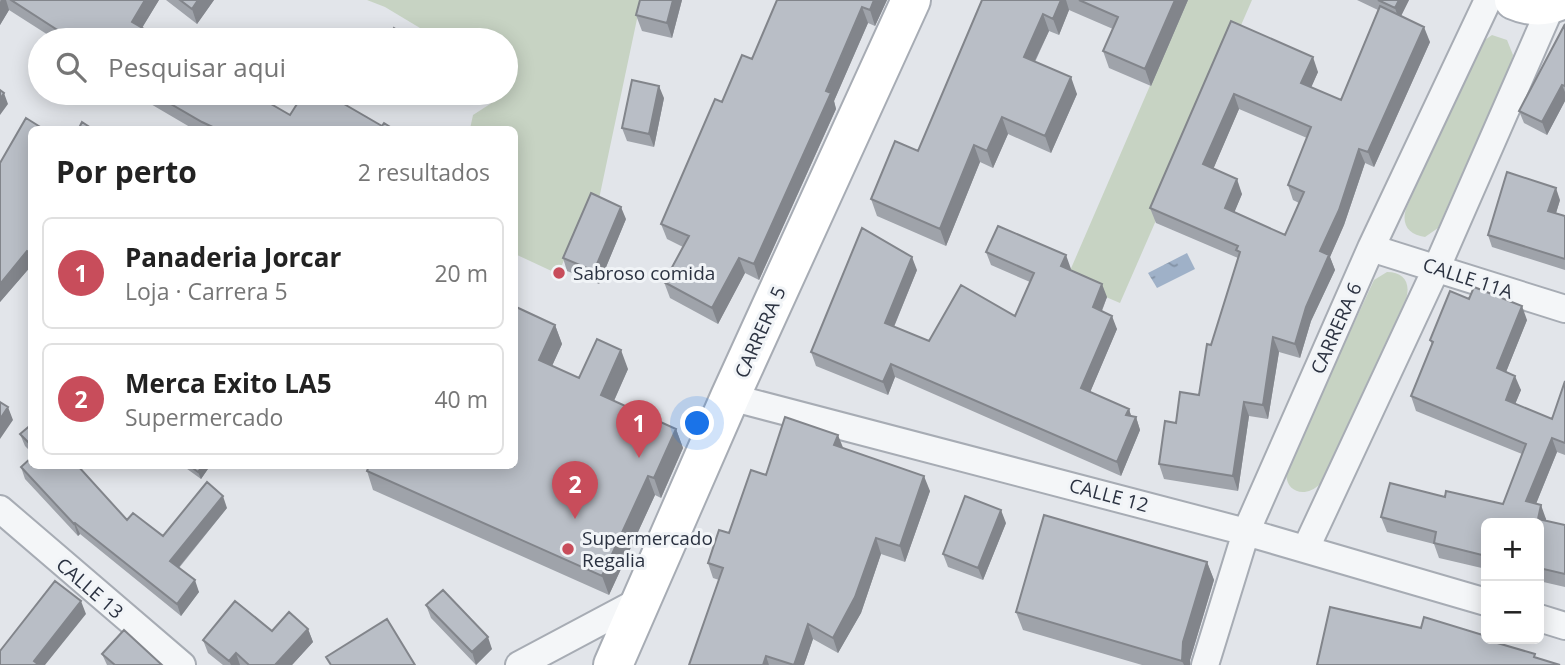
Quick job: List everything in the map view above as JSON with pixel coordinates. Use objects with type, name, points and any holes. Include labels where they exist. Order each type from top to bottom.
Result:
[{"type":"street","name":"CARRERA 5","points":[[612,665],[730,397],[911,0]]},
{"type":"street","name":"CARRERA 6","points":[[1205,665],[1246,532],[1371,248],[1488,0]]},
{"type":"street","points":[[1514,0],[1539,6],[1556,2]]},
{"type":"street","points":[[1306,548],[1437,267],[1556,2]]},
{"type":"street","name":"CALLE 11A","points":[[1371,248],[1565,309]]},
{"type":"street","name":"CALLE 12","points":[[730,397],[1306,548],[1481,600]]},
{"type":"street","name":"CALLE 13","points":[[0,509],[181,665]]},
{"type":"street","points":[[519,665],[643,599]]},
{"type":"street","points":[[1544,620],[1565,626]]},
{"type":"green space","points":[[367,0],[641,0],[599,199],[591,198],[558,274],[518,255],[518,126],[471,126],[473,115],[489,105],[518,105],[518,28],[420,28],[385,7]]},
{"type":"green space","points":[[1187,0],[1252,0],[1120,303],[1066,280]]},
{"type":"green space","points":[[1492,35],[1507,40],[1513,55],[1511,63],[1438,228],[1425,237],[1419,236],[1406,224],[1406,209],[1479,44]]},
{"type":"green space","points":[[1387,272],[1398,274],[1405,280],[1408,288],[1406,299],[1320,484],[1307,492],[1295,490],[1287,481],[1288,466],[1374,280]]},
{"type":"water","points":[[1187,253],[1195,269],[1157,288],[1148,273]]},
{"type":"building","points":[[11,0],[145,0],[132,22],[142,28],[54,28]]},
{"type":"building","points":[[180,0],[198,0],[192,9]]},
{"type":"building","points":[[640,0],[673,0],[667,23],[636,15]]},
{"type":"building","points":[[777,0],[874,0],[870,10],[862,7],[826,91],[831,93],[754,264],[739,258],[712,308],[664,282],[689,236],[661,224],[715,99],[722,102],[742,55],[752,59]]},
{"type":"building","points":[[982,0],[1061,0],[1053,19],[1043,14],[1024,57],[1071,77],[1045,136],[1002,117],[987,151],[974,145],[940,229],[871,199],[895,141],[918,151]]},
{"type":"building","points":[[1079,0],[1175,0],[1145,69],[1103,51],[1118,17]]},
{"type":"building","points":[[1378,0],[1399,0],[1395,8]]},
{"type":"building","points":[[1380,6],[1424,27],[1368,152],[1359,149],[1339,210],[1320,251],[1329,255],[1306,307],[1295,344],[1273,337],[1263,405],[1244,402],[1233,476],[1159,464],[1165,421],[1176,423],[1180,392],[1199,395],[1207,344],[1211,345],[1240,252],[1236,250],[1238,246],[1150,208],[1231,21],[1313,57],[1301,83],[1341,100]],"holes":[[[1234,94],[1311,127],[1288,185],[1304,192],[1285,235],[1225,208],[1237,179],[1203,164]]]},
{"type":"building","points":[[1565,24],[1565,86],[1562,85],[1542,122],[1519,111]]},
{"type":"building","points":[[632,80],[659,86],[649,134],[622,128]]},
{"type":"building","points":[[173,105],[273,105],[290,115],[296,105],[346,105],[382,126],[210,126]]},
{"type":"building","points":[[26,118],[39,126],[28,126],[28,252],[0,284],[0,163]]},
{"type":"building","points":[[1507,172],[1556,188],[1548,211],[1565,216],[1565,259],[1488,235]]},
{"type":"building","points":[[591,193],[621,207],[594,271],[563,258]]},
{"type":"building","points":[[998,226],[1066,255],[1061,266],[1102,284],[1093,307],[1112,316],[1081,388],[1129,409],[1126,415],[1136,417],[1117,462],[891,364],[883,382],[811,352],[862,228],[912,257],[885,323],[929,341],[961,285],[1015,316],[1034,273],[986,252]]},
{"type":"building","points":[[1474,287],[1522,306],[1497,368],[1515,376],[1506,400],[1552,419],[1565,381],[1565,443],[1552,438],[1526,501],[1541,505],[1538,518],[1481,518],[1481,555],[1434,543],[1436,532],[1381,517],[1390,483],[1445,497],[1446,491],[1503,504],[1526,444],[1411,396],[1450,291],[1469,299]]},
{"type":"building","points":[[518,308],[555,325],[539,360],[579,378],[597,339],[621,350],[601,395],[676,429],[654,478],[648,476],[602,576],[367,471],[518,469]]},
{"type":"building","points":[[0,402],[8,407],[0,419]]},
{"type":"building","points":[[785,417],[838,435],[834,445],[924,476],[900,546],[876,538],[855,597],[833,638],[808,624],[794,665],[766,656],[763,665],[689,665],[723,568],[708,563],[719,530],[729,533],[751,470],[766,475]]},
{"type":"building","points":[[28,427],[28,442],[20,434]]},
{"type":"building","points":[[28,461],[28,469],[81,469],[127,520],[133,513],[163,536],[207,482],[223,496],[170,561],[195,580],[177,604],[74,524],[21,467]]},
{"type":"building","points":[[965,496],[1001,510],[978,568],[943,554]]},
{"type":"building","points":[[1044,515],[1207,562],[1183,642],[1182,661],[1016,612]]},
{"type":"building","points":[[1544,520],[1565,525],[1565,574],[1544,569]]},
{"type":"building","points":[[55,581],[81,601],[34,661],[39,665],[0,665],[0,651]]},
{"type":"building","points":[[443,590],[488,637],[472,652],[426,605]]},
{"type":"building","points":[[235,601],[272,631],[289,612],[308,629],[275,665],[249,665],[236,653],[229,661],[203,640]]},
{"type":"building","points":[[1330,607],[1421,628],[1424,617],[1481,634],[1481,644],[1501,644],[1560,665],[1317,665]]},
{"type":"building","points":[[387,619],[415,665],[331,665],[326,657]]},
{"type":"building","points":[[124,630],[162,665],[115,665],[102,654]]},
{"type":"place","name":"Sabroso comida","points":[[559,273]]},
{"type":"place","name":"Panaderia Jorcar","points":[[639,458]]},
{"type":"place","name":"Merca Exito LA5","points":[[575,519]]},
{"type":"place","name":"Supermercado Regalia","points":[[568,549]]}]
